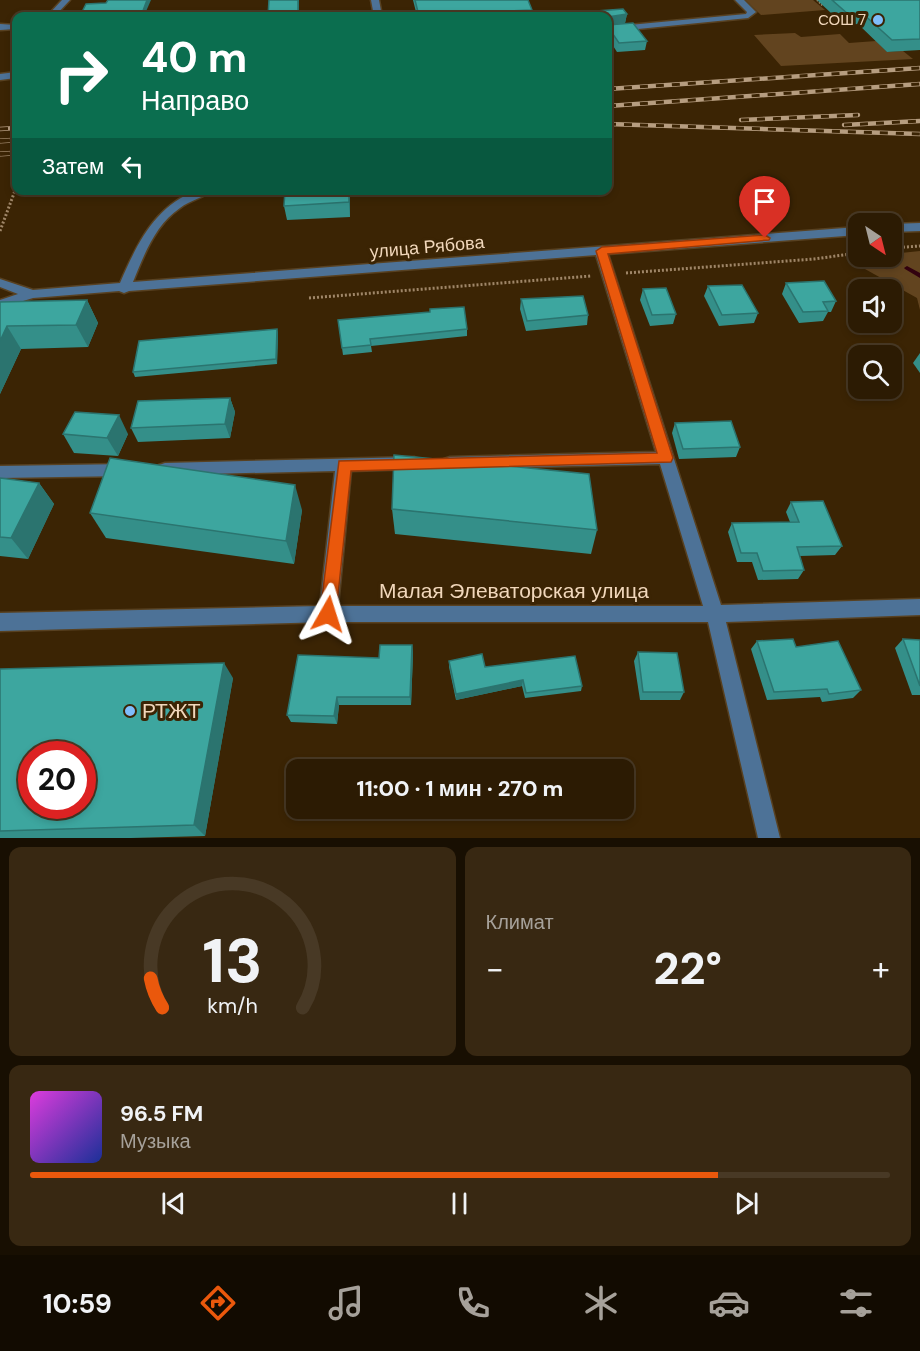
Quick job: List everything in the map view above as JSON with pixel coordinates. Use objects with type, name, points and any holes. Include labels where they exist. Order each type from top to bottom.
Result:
[{"type":"street","points":[[55,12],[66,0]]},
{"type":"street","points":[[612,30],[748,16],[752,12],[739,0]]},
{"type":"street","points":[[124,289],[145,241],[167,211],[194,195]]},
{"type":"street","points":[[902,228],[920,227]]},
{"type":"street","name":"улица Рябова","points":[[0,283],[32,294],[124,289],[848,232]]},
{"type":"street","points":[[602,251],[715,614],[769,838]]},
{"type":"street","points":[[0,304],[32,294]]},
{"type":"street","points":[[0,472],[666,458]]},
{"type":"street","points":[[328,614],[344,465]]},
{"type":"street","name":"Малая Элеваторская улица","points":[[0,622],[328,614],[715,614],[920,607]]},
{"type":"path","points":[[817,0],[825,7]]},
{"type":"path","points":[[0,230],[13,195]]},
{"type":"path","points":[[902,247],[920,246]]},
{"type":"path","points":[[309,298],[814,259],[848,254]]},
{"type":"shaded area","points":[[745,0],[813,0],[825,10],[761,15]]},
{"type":"shaded area","points":[[795,33],[801,37],[840,34],[849,43],[876,41],[887,52],[903,51],[913,59],[781,66],[754,35]]},
{"type":"shaded area","points":[[920,251],[920,310],[917,298],[902,290],[902,279],[883,279],[861,267],[902,267],[902,253]]},
{"type":"building","points":[[108,0],[147,0],[142,12],[82,12],[86,4],[106,3]]},
{"type":"building","points":[[269,0],[298,0],[298,12],[268,12]]},
{"type":"building","points":[[415,0],[528,0],[532,10],[510,12],[418,12]]},
{"type":"building","points":[[832,0],[920,0],[920,39],[892,40],[862,13],[848,14]]},
{"type":"building","points":[[623,9],[627,14],[612,16],[612,12],[597,11]]},
{"type":"building","points":[[633,23],[647,41],[619,43],[612,33],[612,25]]},
{"type":"building","points":[[285,195],[349,195],[349,202],[284,206]]},
{"type":"building","points":[[824,281],[836,301],[823,302],[828,311],[803,312],[786,283]]},
{"type":"building","points":[[742,285],[758,313],[722,315],[708,286]]},
{"type":"building","points":[[666,288],[676,314],[652,315],[643,289]]},
{"type":"building","points":[[583,296],[588,315],[527,321],[521,299]]},
{"type":"building","points":[[87,300],[76,325],[7,326],[0,341],[0,302]]},
{"type":"building","points":[[464,307],[467,329],[370,339],[371,345],[342,348],[338,320]]},
{"type":"building","points":[[277,329],[276,359],[133,372],[139,341]]},
{"type":"building","points":[[230,398],[225,424],[131,428],[138,401]]},
{"type":"building","points":[[75,412],[119,415],[107,438],[63,434]]},
{"type":"building","points":[[731,421],[740,447],[683,449],[675,423]]},
{"type":"building","points":[[394,455],[589,474],[597,530],[392,509]]},
{"type":"building","points":[[110,458],[295,485],[286,541],[90,513]]},
{"type":"building","points":[[0,478],[39,483],[11,538],[0,537]]},
{"type":"building","points":[[823,501],[842,546],[797,547],[804,570],[763,571],[757,553],[741,553],[732,523],[799,522],[791,502]]},
{"type":"building","points":[[793,639],[796,647],[838,641],[861,690],[829,694],[827,689],[774,692],[757,641]]},
{"type":"building","points":[[903,639],[920,640],[920,686]]},
{"type":"building","points":[[380,645],[412,645],[410,697],[337,697],[334,716],[287,715],[298,655],[379,658]]},
{"type":"building","points":[[638,652],[677,653],[684,692],[643,692]]},
{"type":"building","points":[[482,654],[485,667],[575,656],[582,686],[526,693],[523,680],[456,694],[449,661]]},
{"type":"building","name":"РТЖТ","points":[[224,663],[194,825],[0,831],[0,669]]},
{"type":"waterway","points":[[907,268],[920,276]]},
{"type":"railway","points":[[612,89],[920,68]]},
{"type":"railway","points":[[612,106],[920,84]]},
{"type":"railway","points":[[741,120],[858,115]]},
{"type":"railway","points":[[844,125],[920,121]]},
{"type":"railway","points":[[612,124],[920,134]]},
{"type":"railway","points":[[0,129],[12,128]]},
{"type":"railway","points":[[0,141],[12,140]]},
{"type":"railway","points":[[0,154],[12,153]]},
{"type":"place","name":"СОШ 7","points":[[878,20]]},
{"type":"place","name":"РТЖТ","points":[[130,711]]},
{"type":"route","points":[[328,614],[344,465],[666,458],[602,251],[765,238]]}]
